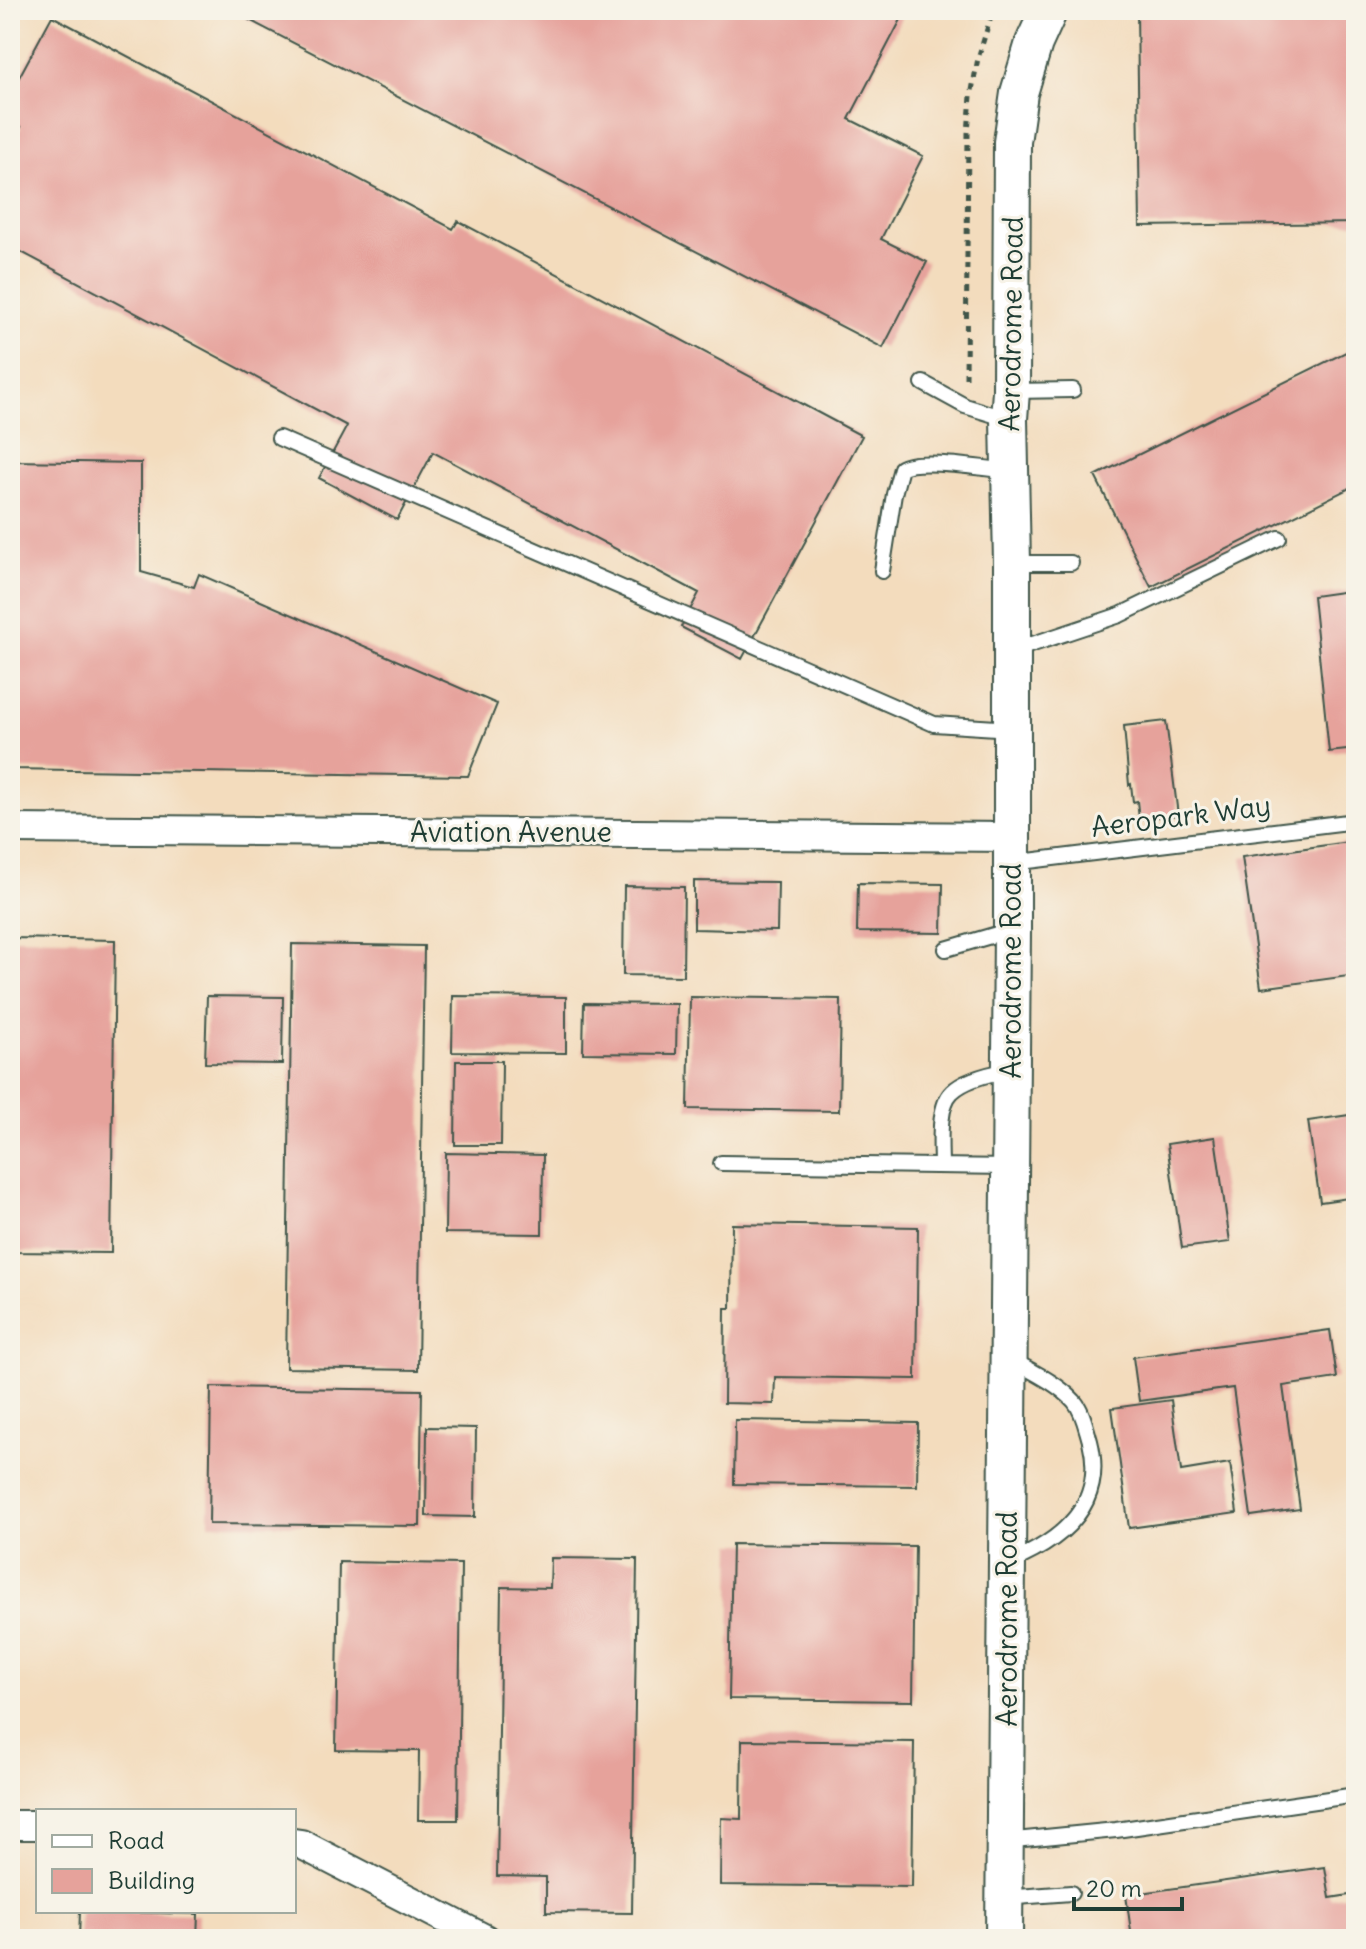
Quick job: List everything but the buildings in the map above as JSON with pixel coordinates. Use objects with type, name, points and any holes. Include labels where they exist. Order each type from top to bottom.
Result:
[{"type":"street","name":"Aerodrome Road","points":[[1004,1939],[1013,729],[1010,471],[1012,142],[1019,93],[1034,43],[1049,10]]},
{"type":"street","name":"Aviation Avenue","points":[[10,829],[1012,850]]},
{"type":"street","points":[[10,1825],[36,1825]]},
{"type":"street","points":[[296,1843],[485,1939]]},
{"type":"lane","points":[[923,383],[965,406],[1010,405],[1073,390]]},
{"type":"lane","points":[[279,438],[934,724],[1013,729]]},
{"type":"lane","points":[[882,571],[901,468],[907,464],[930,463],[1010,471]]},
{"type":"lane","points":[[1012,651],[1120,615],[1279,538]]},
{"type":"lane","points":[[1012,563],[1071,563]]},
{"type":"lane","name":"Aeropark Way","points":[[1012,850],[1356,821]]},
{"type":"lane","points":[[946,949],[1012,929]]},
{"type":"lane","points":[[941,1166],[943,1112],[952,1091],[990,1073],[1011,1070]]},
{"type":"lane","points":[[721,1163],[1010,1167]]},
{"type":"lane","points":[[1007,1563],[1050,1542],[1080,1512],[1090,1489],[1094,1460],[1076,1403],[1053,1384],[1009,1357]]},
{"type":"lane","points":[[1005,1841],[1116,1830],[1356,1795]]},
{"type":"lane","points":[[1005,1898],[1071,1893]]},
{"type":"path","points":[[965,406],[968,133],[978,58],[993,10]]}]
